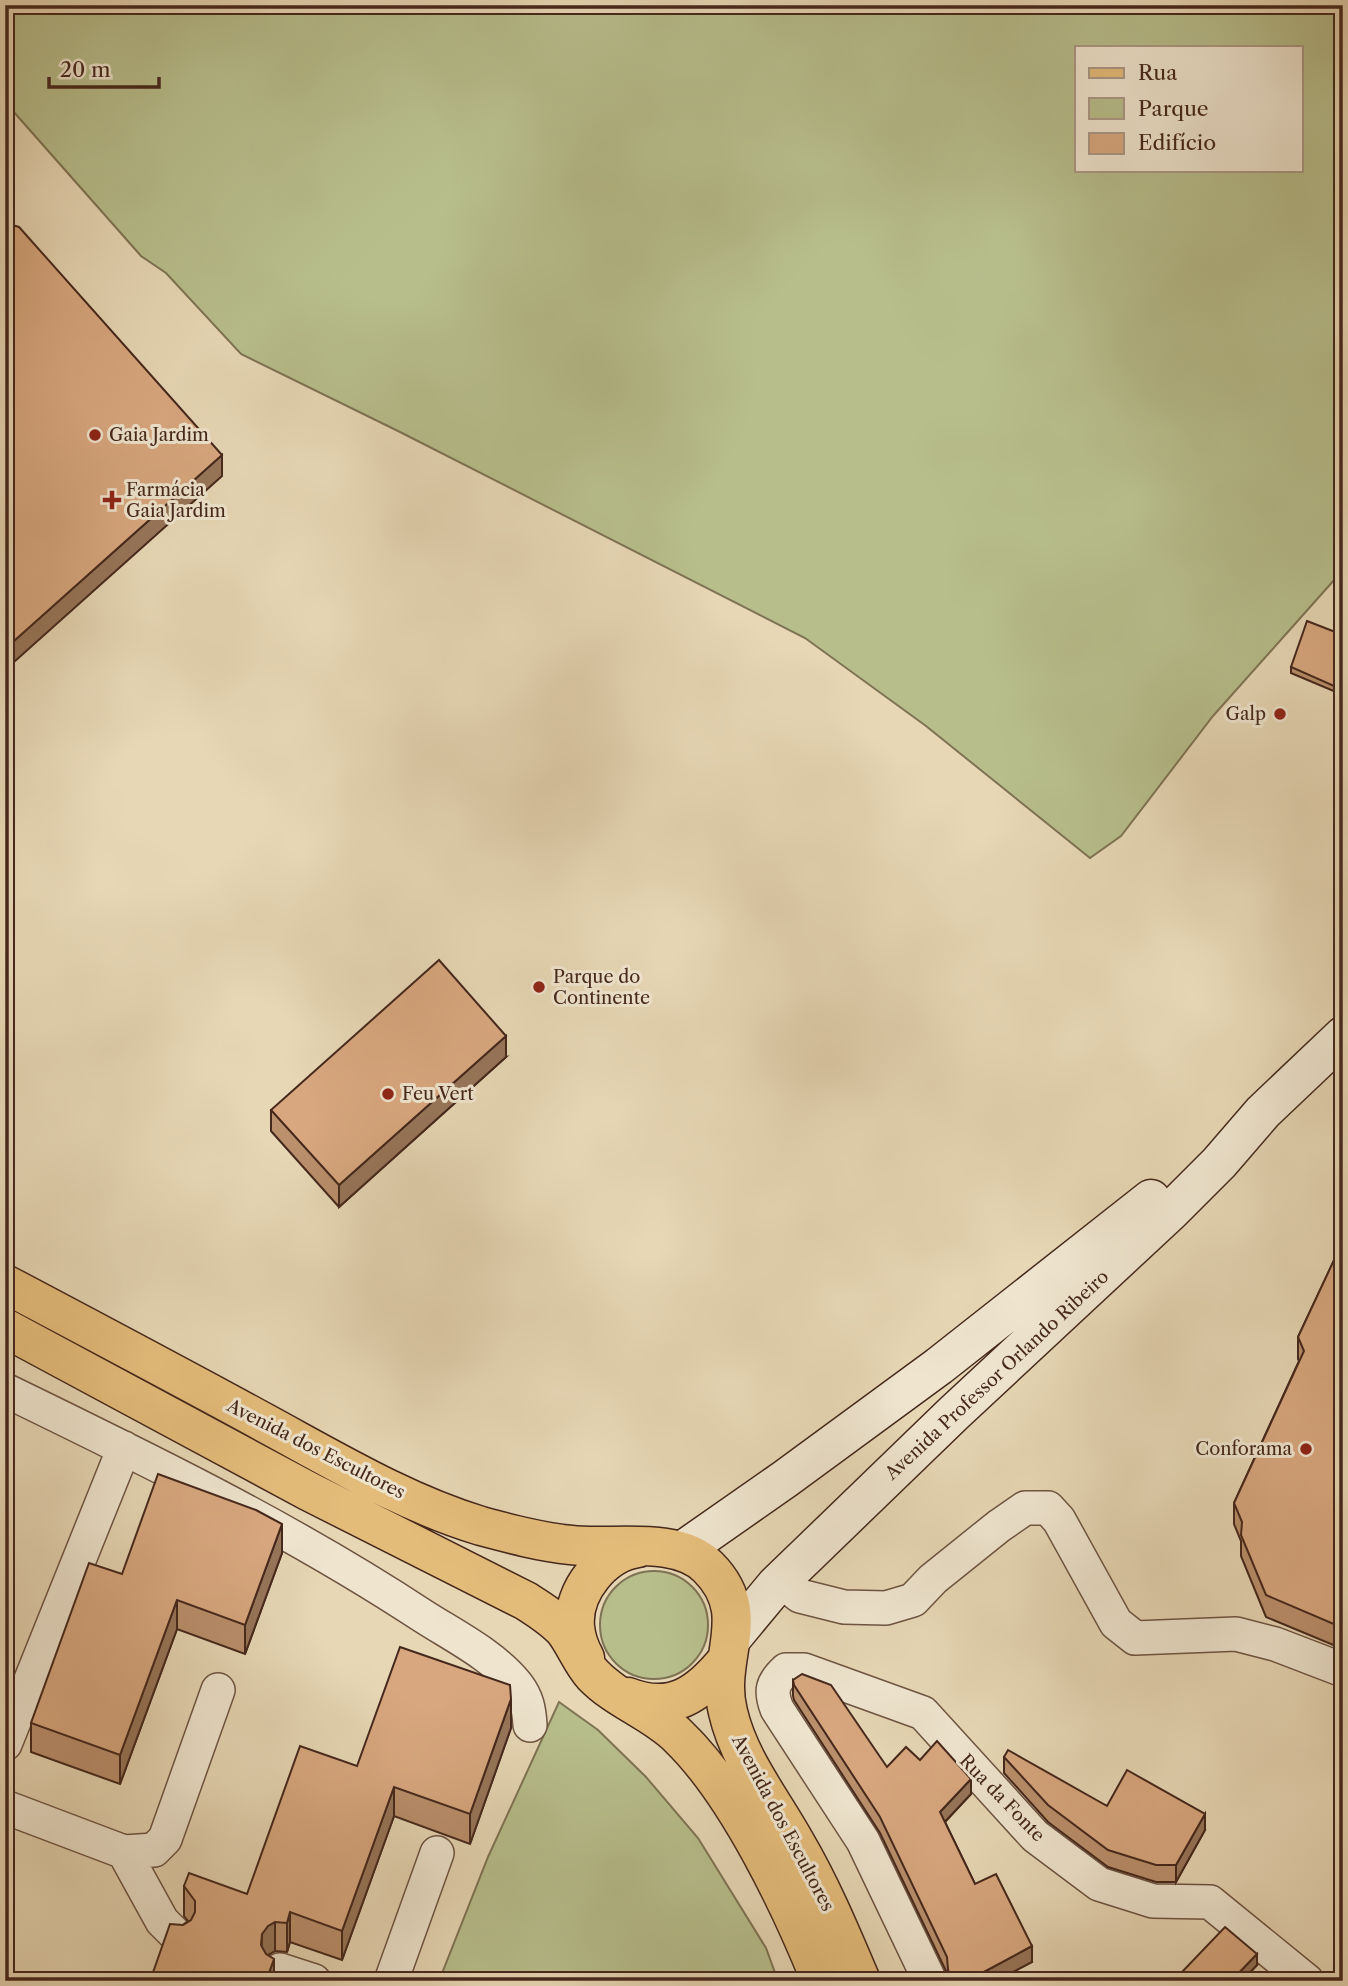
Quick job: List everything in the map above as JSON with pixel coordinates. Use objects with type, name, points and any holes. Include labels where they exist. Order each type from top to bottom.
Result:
[{"type":"main road","name":"Avenida Professor Orlando Ribeiro","points":[[729,1650],[781,1581],[954,1413],[1171,1212],[1219,1163],[1263,1112],[1343,1035]]},
{"type":"main road","name":"Avenida Professor Orlando Ribeiro","points":[[665,1549],[785,1479],[939,1366],[1233,1132],[1263,1112]]},
{"type":"main road","name":"Avenida dos Escultores","points":[[5,1284],[348,1468],[424,1504],[479,1525],[542,1541],[573,1546],[665,1549],[706,1564],[723,1586],[732,1611],[724,1690],[727,1711],[744,1758],[815,1878],[861,1981]]},
{"type":"main road","name":"Avenida dos Escultores","points":[[5,1328],[308,1491],[526,1601],[546,1614],[565,1631],[600,1681],[667,1725],[696,1755],[746,1829],[793,1917],[821,1981]]},
{"type":"main road","points":[[665,1549],[631,1549],[608,1560],[590,1578],[578,1601],[575,1626],[580,1649],[600,1681],[635,1700],[658,1704],[683,1699],[706,1685],[729,1650]]},
{"type":"street","points":[[5,1390],[124,1448],[368,1580],[491,1661],[516,1685],[528,1704],[530,1725]]},
{"type":"street","points":[[5,1744],[124,1448]]},
{"type":"street","points":[[781,1581],[800,1596],[844,1607],[886,1608],[913,1600],[933,1579],[999,1525],[1025,1508],[1048,1508],[1059,1520],[1116,1623],[1135,1638],[1236,1634],[1275,1644],[1343,1670]]},
{"type":"street","name":"Rua da Fonte","points":[[930,1981],[863,1841],[777,1709],[771,1693],[775,1680],[786,1670],[804,1670],[923,1713],[1035,1836],[1099,1884],[1153,1901],[1210,1902],[1307,1981]]},
{"type":"street","points":[[5,1807],[124,1852],[155,1850],[165,1839],[218,1690]]},
{"type":"street","points":[[124,1852],[162,1921],[177,1936]]},
{"type":"street","points":[[391,1981],[437,1853]]},
{"type":"street","points":[[280,1970],[314,1981]]},
{"type":"green space","points":[[5,5],[1343,5],[1343,570],[1213,716],[1121,836],[1090,858],[926,726],[805,638],[241,354],[166,273],[141,256],[5,102]]},
{"type":"green space","points":[[654,1571],[675,1575],[692,1587],[704,1604],[708,1625],[704,1646],[692,1663],[675,1675],[654,1679],[633,1675],[616,1663],[604,1646],[600,1625],[604,1604],[616,1587],[633,1575]]},
{"type":"green space","points":[[559,1702],[598,1730],[646,1777],[698,1838],[766,1948],[778,1981],[439,1981],[488,1857]]},
{"type":"building","name":"Gaia Jardim","points":[[5,223],[19,227],[222,455],[5,649]]},
{"type":"building","points":[[1307,621],[1343,635],[1343,690],[1291,667]]},
{"type":"building","name":"Feu Vert","points":[[439,960],[506,1036],[339,1185],[271,1110]]},
{"type":"building","name":"Conforama","points":[[1343,1241],[1343,1628],[1266,1595],[1241,1535],[1242,1522],[1234,1503],[1304,1351],[1298,1337]]},
{"type":"building","points":[[158,1474],[256,1510],[282,1524],[245,1625],[177,1600],[120,1755],[31,1723],[89,1563],[122,1574]]},
{"type":"building","points":[[400,1647],[510,1685],[511,1699],[470,1814],[394,1787],[342,1931],[290,1912],[287,1923],[275,1922],[262,1934],[261,1945],[266,1954],[274,1959],[266,1981],[150,1981],[170,1924],[183,1925],[191,1920],[195,1912],[195,1901],[184,1886],[189,1873],[247,1894],[300,1746],[357,1766]]},
{"type":"building","points":[[802,1674],[831,1685],[887,1767],[906,1747],[920,1760],[937,1741],[971,1779],[940,1812],[975,1884],[996,1874],[1032,1946],[967,1981],[953,1981],[948,1970],[947,1957],[880,1817],[794,1685],[793,1680]]},
{"type":"building","points":[[1008,1750],[1107,1806],[1127,1770],[1205,1814],[1176,1865],[1156,1865],[1108,1850],[1048,1805],[1004,1757]]},
{"type":"building","points":[[1225,1927],[1257,1954],[1231,1981],[1188,1981],[1181,1973]]},
{"type":"place","name":"Gaia Jardim","points":[[95,435]]},
{"type":"place","name":"Farmácia Gaia Jardim","points":[[112,500]]},
{"type":"place","name":"Galp","points":[[1280,714]]},
{"type":"place","name":"Parque do Continente","points":[[539,987]]},
{"type":"place","name":"Feu Vert","points":[[388,1094]]},
{"type":"place","name":"Conforama","points":[[1306,1449]]}]
